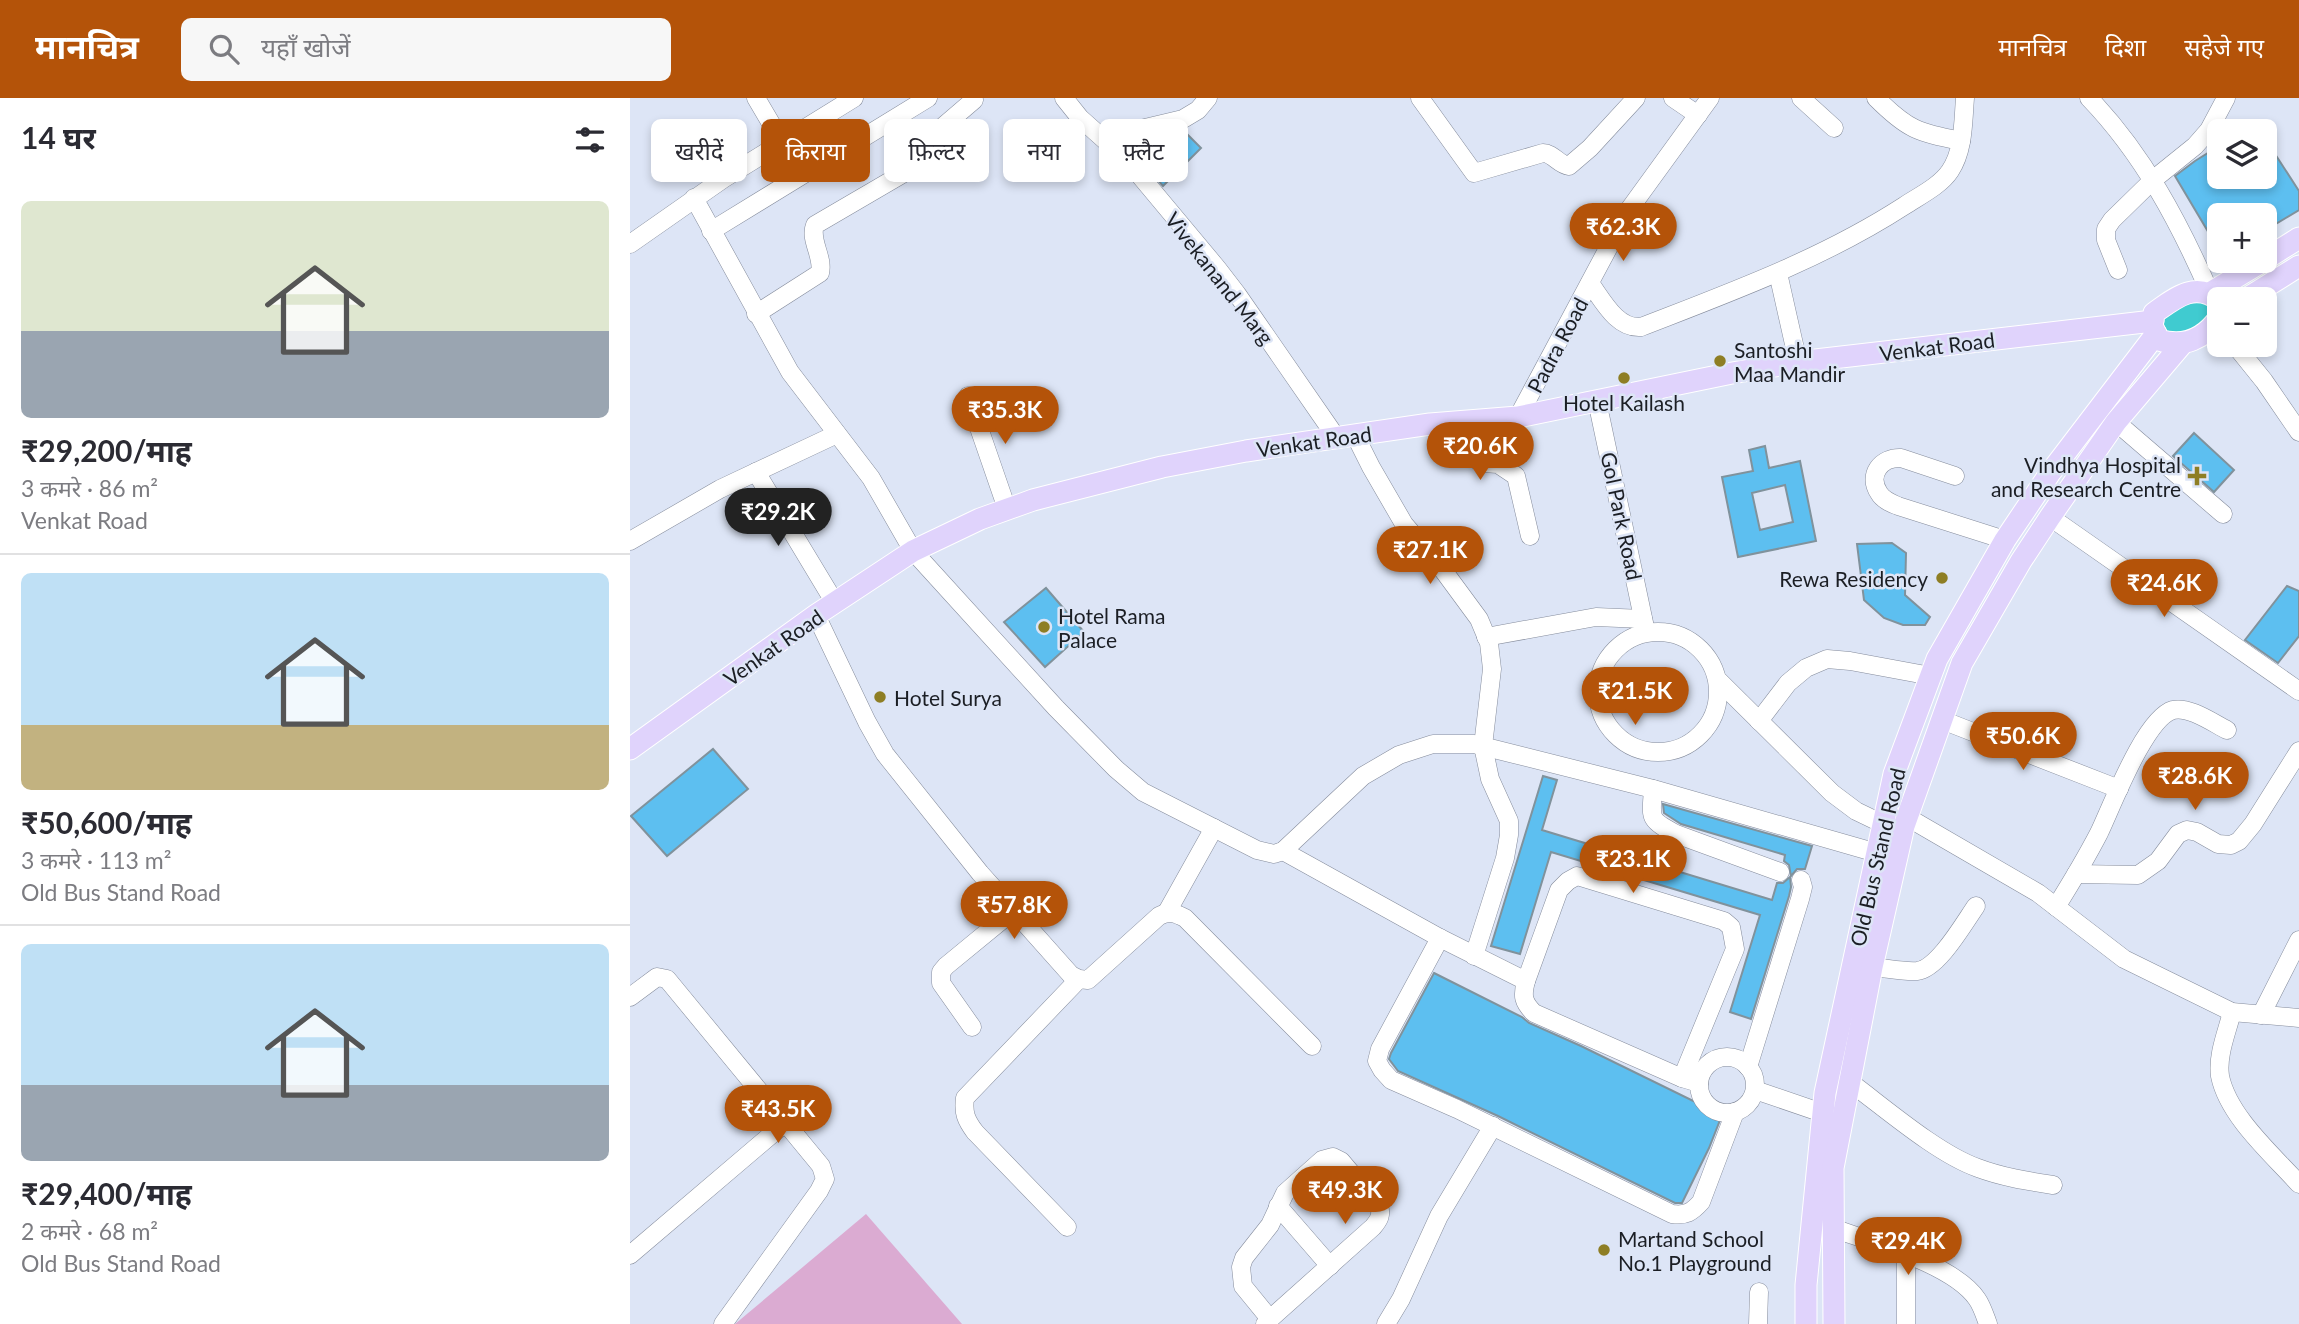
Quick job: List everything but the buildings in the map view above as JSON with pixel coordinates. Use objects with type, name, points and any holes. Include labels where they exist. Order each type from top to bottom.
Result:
[{"type":"main road","points":[[2277,252],[2299,238]]},
{"type":"main road","points":[[2265,287],[2299,266]]},
{"type":"main road","points":[[2239,287],[2252,273]]},
{"type":"main road","points":[[2155,327],[2154,313],[2174,298],[2194,291],[2207,302]]},
{"type":"main road","name":"Venkat Road","points":[[630,748],[816,615],[913,551],[1007,509],[1163,467],[1345,436],[1518,417],[1731,373],[1798,362],[2155,327],[2160,340],[2174,345],[2183,343]]},
{"type":"main road","name":"Old Bus Stand Road","points":[[1806,1324],[1806,1285],[1822,1112],[1894,774],[1937,659],[2005,540],[2155,327]]},
{"type":"main road","points":[[2183,343],[2207,331]]},
{"type":"main road","name":"Old Bus Stand Road","points":[[1834,1324],[1833,1168],[1872,967],[1907,817],[1962,663],[2021,561],[2116,422],[2183,343]]},
{"type":"street","points":[[756,98],[768,119]]},
{"type":"street","points":[[820,119],[854,98]]},
{"type":"street","points":[[711,231],[928,98]]},
{"type":"street","name":"Vivekanand Marg","points":[[1064,98],[1080,118],[1099,135]]},
{"type":"street","points":[[1183,119],[1198,110],[1208,98]]},
{"type":"street","points":[[1420,98],[1474,173],[1543,153],[1548,153],[1565,166],[1569,166],[1590,148],[1636,98]]},
{"type":"street","points":[[1673,98],[1698,115]]},
{"type":"street","name":"Padra Road","points":[[1518,417],[1629,211],[1710,98]]},
{"type":"street","points":[[1801,98],[1834,128]]},
{"type":"street","points":[[1876,98],[1907,127],[1924,134],[1961,141]]},
{"type":"street","points":[[1590,283],[1625,325],[1642,327],[1758,282],[1872,227],[1934,187],[1949,172],[1961,141],[1965,98]]},
{"type":"street","points":[[2088,98],[2110,120],[2154,179],[2191,249],[2207,287]]},
{"type":"street","points":[[2118,270],[2106,240],[2106,229],[2154,179],[2195,146],[2209,130],[2226,98]]},
{"type":"street","points":[[756,314],[820,273],[821,266],[813,232],[816,225],[916,166],[925,142],[974,100]]},
{"type":"street","points":[[630,244],[694,198],[761,155]]},
{"type":"street","name":"Vivekanand Marg","points":[[1145,182],[1237,294],[1345,436],[1405,524],[1479,619],[1486,637],[1492,669],[1483,746],[1490,779],[1509,821],[1509,835],[1505,859],[1474,956]]},
{"type":"street","points":[[694,198],[790,372],[871,478],[913,551],[1056,708],[1116,769],[1143,792],[1264,853],[1274,854],[1283,851],[1363,776],[1399,755],[1433,744],[1474,744],[1653,789],[1877,853]]},
{"type":"street","points":[[1778,273],[1798,362]]},
{"type":"street","points":[[2244,357],[2299,432]]},
{"type":"street","points":[[968,396],[1007,509]]},
{"type":"street","name":"Gol Park Road","points":[[1597,401],[1645,626]]},
{"type":"street","points":[[1465,421],[1467,449],[1473,458],[1483,463],[1499,464],[1516,477],[1530,536]]},
{"type":"street","points":[[2116,422],[2223,514]]},
{"type":"street","points":[[630,541],[720,489],[837,434]]},
{"type":"street","points":[[1955,476],[1901,458],[1891,458],[1878,467],[1875,481],[1877,491],[1885,500],[1898,506],[2005,540]]},
{"type":"street","points":[[756,472],[835,603]]},
{"type":"street","points":[[2050,517],[2299,691]]},
{"type":"street","points":[[816,615],[885,754],[1013,911],[1071,975],[1088,980],[1093,977],[1159,916],[1167,912],[1214,828]]},
{"type":"street","points":[[1486,637],[1596,617],[1645,626],[1670,632],[1692,641],[1708,658],[1717,679],[1718,703],[1709,726],[1692,743],[1670,752],[1646,752],[1624,743],[1607,726],[1598,704],[1598,680],[1607,658],[1645,626]]},
{"type":"street","points":[[1759,721],[1788,684],[1806,668],[1827,659],[1931,677]]},
{"type":"street","points":[[1717,679],[1832,793],[1856,811],[1884,820],[1907,817],[2038,893],[2124,960],[2232,1012],[2298,1016]]},
{"type":"street","points":[[2056,907],[2099,832],[2150,730],[2162,715],[2175,709],[2188,712],[2227,730]]},
{"type":"street","points":[[1942,720],[2119,789]]},
{"type":"street","points":[[2076,874],[2138,875],[2158,861],[2178,834],[2187,830],[2197,832],[2218,844],[2231,845],[2239,842],[2299,751]]},
{"type":"street","points":[[1653,789],[1651,816],[1663,827],[1780,872]]},
{"type":"street","points":[[1283,851],[1440,938],[1526,981]]},
{"type":"street","points":[[1690,1081],[1720,1058],[1735,1059],[1748,1067],[1755,1082],[1755,1090],[1748,1104],[1735,1112],[1719,1112],[1712,1109],[1690,1081],[1534,1013],[1525,1003],[1523,995],[1526,981],[1559,890],[1568,881],[1577,876],[1724,921],[1731,927],[1735,949],[1690,1081]]},
{"type":"street","points":[[1748,1067],[1800,899],[1803,887],[1801,880]]},
{"type":"street","points":[[1872,967],[1919,971],[1930,965],[1939,957],[1976,906]]},
{"type":"street","points":[[972,1027],[942,983],[942,972],[1013,911]]},
{"type":"street","points":[[1167,912],[1185,918],[1312,1046]]},
{"type":"street","points":[[1440,938],[1380,1049],[1377,1061],[1391,1080],[1493,1126],[1672,1214],[1684,1216],[1701,1202],[1735,1112]]},
{"type":"street","points":[[2261,1015],[2299,940]]},
{"type":"street","points":[[630,997],[657,977],[667,979],[821,1166],[825,1180],[723,1324]]},
{"type":"street","points":[[1067,1227],[975,1132],[967,1123],[963,1111],[965,1098],[1079,979]]},
{"type":"street","points":[[2232,1012],[2220,1056],[2220,1074],[2225,1091],[2240,1118],[2299,1184]]},
{"type":"street","points":[[1850,1083],[1936,1146],[1975,1167],[2015,1179],[2053,1185]]},
{"type":"street","points":[[1755,1090],[1822,1112],[1843,1122]]},
{"type":"street","points":[[630,1255],[785,1124]]},
{"type":"street","points":[[1386,1324],[1401,1299],[1438,1216],[1493,1126]]},
{"type":"street","points":[[1333,1157],[1342,1161],[1381,1212],[1373,1227],[1268,1322],[1243,1286],[1241,1267],[1244,1258],[1270,1225],[1278,1206],[1285,1193],[1322,1160],[1333,1157]]},
{"type":"street","points":[[1278,1206],[1329,1266]]},
{"type":"street","points":[[1833,1228],[1933,1266],[1960,1281],[1978,1300],[1988,1324]]},
{"type":"street","points":[[1906,1256],[1906,1324]]},
{"type":"street","points":[[1758,1324],[1759,1292]]},
{"type":"shaded area","points":[[866,1214],[962,1324],[735,1324]]},
{"type":"water","points":[[2207,294],[2207,325],[2174,345],[2154,313]]},
{"type":"place","name":"Santoshi Maa Mandir","points":[[1720,361]]},
{"type":"place","name":"Hotel Kailash","points":[[1624,378]]},
{"type":"place","name":"Vindhya Hospital and Research Centre","points":[[2197,476]]},
{"type":"place","name":"Rewa Residency","points":[[1942,578]]},
{"type":"place","name":"Hotel Rama Palace","points":[[1044,627]]},
{"type":"place","name":"Hotel Surya","points":[[880,697]]},
{"type":"place","name":"Martand School No.1 Playground","points":[[1604,1250]]}]
